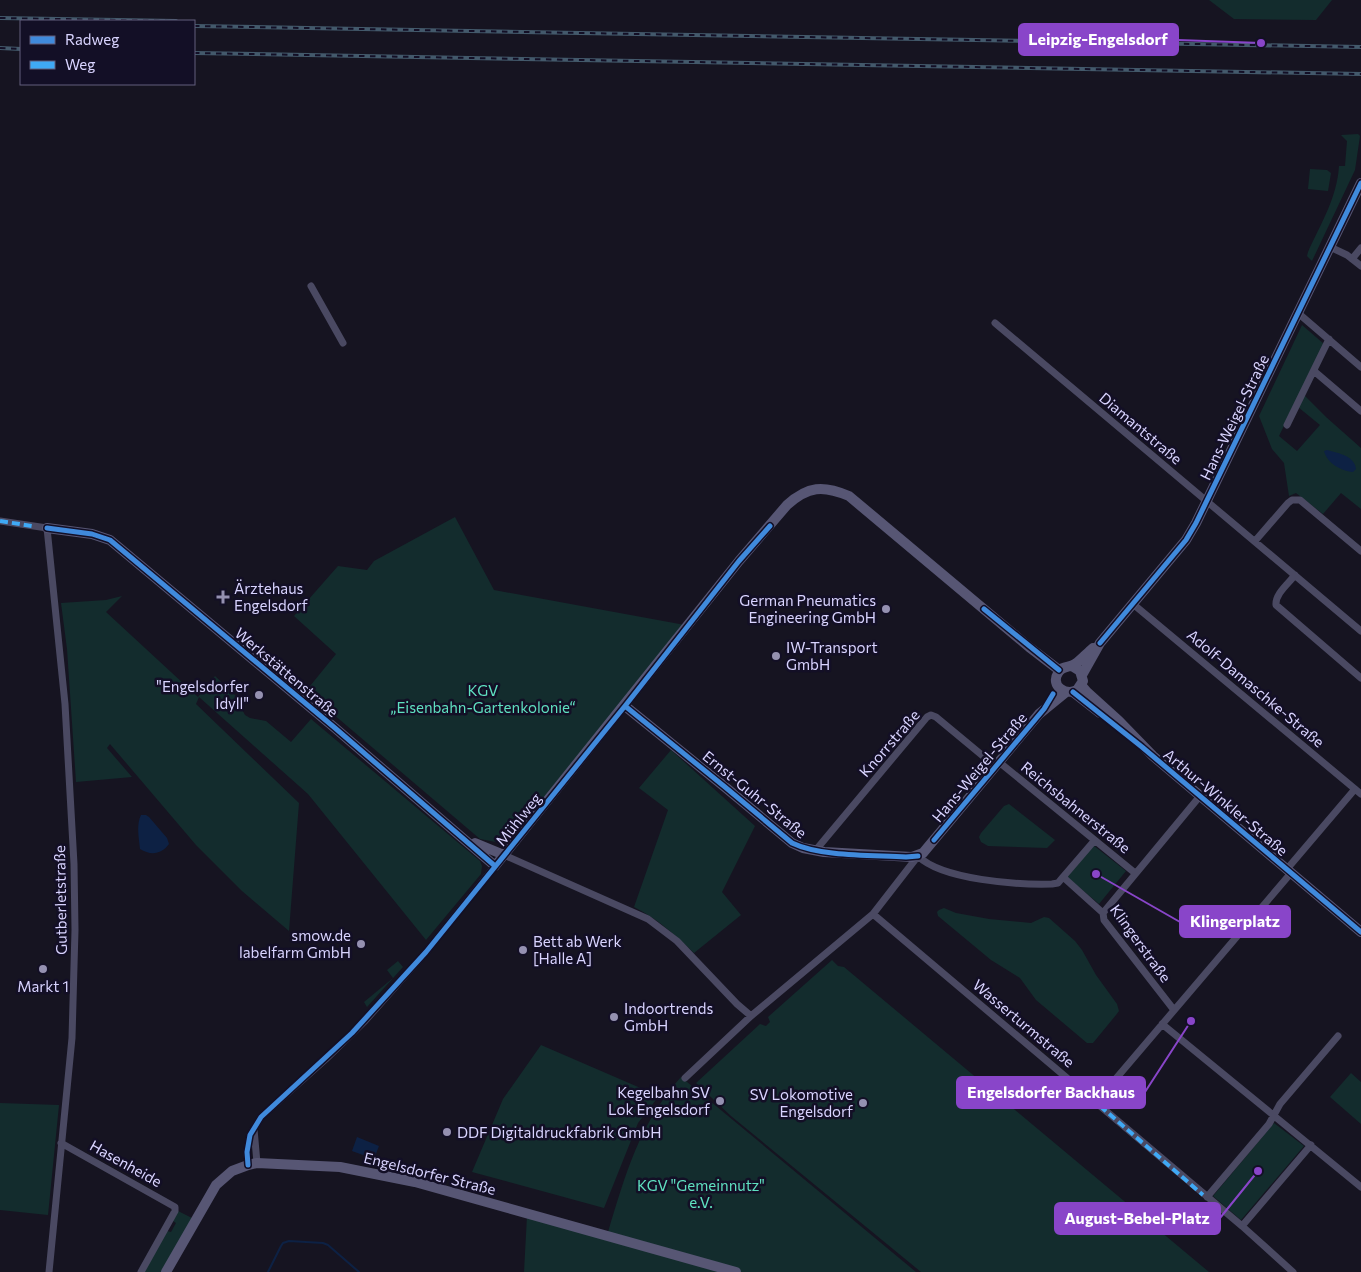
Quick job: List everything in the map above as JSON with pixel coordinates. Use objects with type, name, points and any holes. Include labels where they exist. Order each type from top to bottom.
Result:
[{"type":"street","name":"Hans-Weigel-Straße","points":[[1072,666],[1100,643],[1186,540],[1207,501],[1361,183]]},
{"type":"street","points":[[1330,247],[1352,258],[1361,266]]},
{"type":"street","points":[[1352,258],[1361,248]]},
{"type":"street","points":[[311,286],[343,343]]},
{"type":"street","points":[[1298,313],[1361,366]]},
{"type":"street","name":"Diamantstraße","points":[[995,323],[1361,631]]},
{"type":"street","points":[[1287,425],[1329,339]]},
{"type":"street","points":[[1314,371],[1361,411]]},
{"type":"street","name":"Mühlweg","points":[[253,1164],[254,1128],[261,1117],[326,1059],[365,1020],[426,952],[711,597],[796,497],[807,491],[821,488],[833,489],[849,496],[1022,641],[1060,670]]},
{"type":"street","points":[[1255,542],[1288,503],[1300,500],[1361,551]]},
{"type":"street","points":[[0,521],[47,528]]},
{"type":"street","name":"Werkstättenstraße","points":[[47,528],[92,534],[110,540],[496,866]]},
{"type":"street","name":"Gutberletstraße","points":[[47,528],[65,704],[74,864],[73,1028],[49,1272]]},
{"type":"street","points":[[1295,575],[1277,596],[1276,605],[1361,678]]},
{"type":"street","name":"Adolf-Damaschke-Straße","points":[[1133,604],[1361,794]]},
{"type":"street","name":"Hans-Weigel-Straße","points":[[1044,709],[1076,686],[1100,643]]},
{"type":"street","points":[[1066,666],[1072,666],[1077,668],[1076,686],[1060,689],[1056,683],[1056,676],[1066,666]]},
{"type":"street","name":"Hans-Weigel-Straße","points":[[685,1078],[752,1016],[873,914],[918,856],[928,847],[1044,709],[1056,688],[1056,683]]},
{"type":"street","name":"Arthur-Winkler-Straße","points":[[1076,686],[1142,747],[1361,932]]},
{"type":"street","name":"Ernst-Guhr-Straße","points":[[625,706],[792,843],[815,851],[906,857],[918,856]]},
{"type":"street","name":"Knorrstraße","points":[[815,851],[921,724],[931,715],[997,764]]},
{"type":"street","name":"Reichsbahnerstraße","points":[[997,764],[1135,873]]},
{"type":"street","points":[[1096,1102],[1289,871],[1354,789]]},
{"type":"street","points":[[1103,913],[1200,796]]},
{"type":"street","name":"Werkstättenstraße","points":[[459,834],[476,844],[648,919],[677,941],[752,1016]]},
{"type":"street","points":[[918,856],[937,868],[966,876],[1002,882],[1052,884],[1058,883],[1063,878],[1094,841]]},
{"type":"street","name":"Klingerstraße","points":[[1063,878],[1103,913],[1104,920],[1174,1010]]},
{"type":"street","name":"Wasserturmstraße","points":[[873,914],[1242,1226],[1293,1272]]},
{"type":"street","points":[[1162,1024],[1361,1187]]},
{"type":"street","points":[[1207,1198],[1269,1124],[1280,1104],[1338,1036]]},
{"type":"street","name":"Hasenheide","points":[[61,1143],[173,1205],[176,1209],[141,1272]]},
{"type":"street","points":[[1242,1226],[1311,1145]]},
{"type":"street","name":"Engelsdorfer Straße","points":[[166,1272],[216,1185],[232,1171],[253,1164],[340,1167],[415,1182],[736,1272]]},
{"type":"green space","points":[[1209,0],[1332,0],[1316,20],[1234,19]]},
{"type":"green space","points":[[1358,134],[1360,136],[1355,170],[1312,261],[1307,256],[1308,252],[1332,200],[1339,166],[1345,166],[1347,141],[1341,135]]},
{"type":"green space","points":[[1310,169],[1327,170],[1331,173],[1328,191],[1308,189]]},
{"type":"green space","points":[[1302,325],[1324,344],[1279,436],[1297,451],[1320,425],[1298,407],[1304,395],[1361,448],[1361,509],[1341,493],[1323,514],[1296,493],[1289,496],[1284,463],[1272,449],[1259,416]]},
{"type":"green space","name":"KGV „Eisenbahn-Gartenkolonie“","points":[[455,517],[494,590],[685,625],[512,836],[496,842],[480,839],[306,691],[336,654],[294,616],[338,566],[367,570],[374,561]]},
{"type":"green space","points":[[122,596],[106,612],[198,697],[215,676],[237,697],[245,715],[250,718],[266,721],[291,742],[311,719],[480,861],[482,866],[481,874],[426,940],[308,794],[199,697],[196,704],[299,803],[289,931],[242,891],[196,845],[110,744],[107,748],[132,777],[76,782],[67,649],[61,603],[106,600]]},
{"type":"green space","points":[[671,750],[755,826],[722,892],[741,915],[694,953],[659,922],[634,907],[668,810],[639,788]]},
{"type":"green space","points":[[1009,804],[1055,840],[1047,848],[988,846],[981,842],[979,837],[981,833],[1004,806]]},
{"type":"green space","points":[[1093,845],[1126,871],[1099,904],[1067,877]]},
{"type":"green space","points":[[944,908],[956,913],[989,919],[1031,923],[1044,917],[1049,918],[1075,941],[1082,950],[1096,975],[1117,1004],[1119,1011],[1093,1043],[1087,1043],[1036,1000],[1020,978],[991,960],[938,916],[937,912]]},
{"type":"green space","name":"SV Lokomotive Engelsdorf","points":[[832,960],[838,966],[844,967],[1209,1272],[921,1272],[731,1116],[696,1083],[760,1024],[766,1026],[770,1022],[768,1017]]},
{"type":"green space","points":[[398,961],[403,967],[367,1007],[364,1002],[393,978],[387,970]]},
{"type":"green space","points":[[541,1045],[659,1096],[638,1123],[604,1208],[472,1172],[503,1099]]},
{"type":"green space","points":[[1351,1073],[1361,1082],[1361,1124],[1330,1097]]},
{"type":"green space","name":"KGV \"Gemeinnutz\" e.V.","points":[[681,1077],[916,1272],[524,1272],[527,1216],[608,1232],[628,1169],[644,1131],[654,1113]]},
{"type":"green space","points":[[0,1103],[59,1105],[48,1215],[0,1210]]},
{"type":"green space","points":[[1274,1123],[1304,1146],[1241,1220],[1213,1196]]},
{"type":"green space","points":[[178,1211],[192,1218],[161,1272],[144,1272],[167,1231],[171,1232],[176,1223],[173,1221]]},
{"type":"water","points":[[1327,450],[1349,458],[1353,461],[1356,469],[1353,472],[1335,466],[1328,459],[1324,451]]},
{"type":"water","points":[[141,815],[149,817],[167,838],[169,844],[160,852],[148,853],[140,849],[138,828]]},
{"type":"water","points":[[357,1137],[379,1146],[374,1159],[352,1151]]},
{"type":"waterway","points":[[268,1272],[283,1243],[289,1241],[328,1245],[359,1272]]},
{"type":"railway","points":[[0,18],[117,20]]},
{"type":"railway","points":[[195,26],[1361,47]]},
{"type":"railway","points":[[0,48],[20,49]]},
{"type":"railway","points":[[195,53],[1361,74]]},
{"type":"marked path","points":[[0,521],[32,526]]},
{"type":"marked path","points":[[1100,1106],[1203,1195]]},
{"type":"cycle path","points":[[1100,643],[1186,540],[1196,523],[1361,183]]},
{"type":"cycle path","points":[[248,1165],[247,1152],[250,1135],[261,1117],[352,1033],[426,952],[625,706],[739,561],[770,526]]},
{"type":"cycle path","points":[[47,528],[92,534],[110,540],[335,728],[495,866]]},
{"type":"cycle path","points":[[984,609],[1059,670]]},
{"type":"cycle path","points":[[1073,692],[1142,747],[1361,932]]},
{"type":"cycle path","points":[[934,840],[1044,709],[1053,694]]},
{"type":"cycle path","points":[[625,706],[792,843],[804,848],[832,853],[918,856]]},
{"type":"place","name":"Leipzig-Engelsdorf","points":[[1261,43]]},
{"type":"place","name":"Ärztehaus Engelsdorf","points":[[223,597]]},
{"type":"place","name":"German Pneumatics Engineering GmbH","points":[[886,609]]},
{"type":"place","name":"IW-Transport GmbH","points":[[776,656]]},
{"type":"place","name":"\"Engelsdorfer Idyll\"","points":[[259,695]]},
{"type":"place","name":"Klingerplatz","points":[[1096,874]]},
{"type":"place","name":"smow.de labelfarm GmbH","points":[[361,944]]},
{"type":"place","name":"Bett ab Werk [Halle A]","points":[[523,950]]},
{"type":"place","name":"Markt 1","points":[[43,969]]},
{"type":"place","name":"Indoortrends GmbH","points":[[614,1017]]},
{"type":"place","name":"Engelsdorfer Backhaus","points":[[1191,1021]]},
{"type":"place","name":"Kegelbahn SV Lok Engelsdorf","points":[[720,1101]]},
{"type":"place","name":"SV Lokomotive Engelsdorf","points":[[863,1103]]},
{"type":"place","name":"DDF Digitaldruckfabrik GmbH","points":[[447,1132]]},
{"type":"place","name":"August-Bebel-Platz","points":[[1258,1171]]}]
